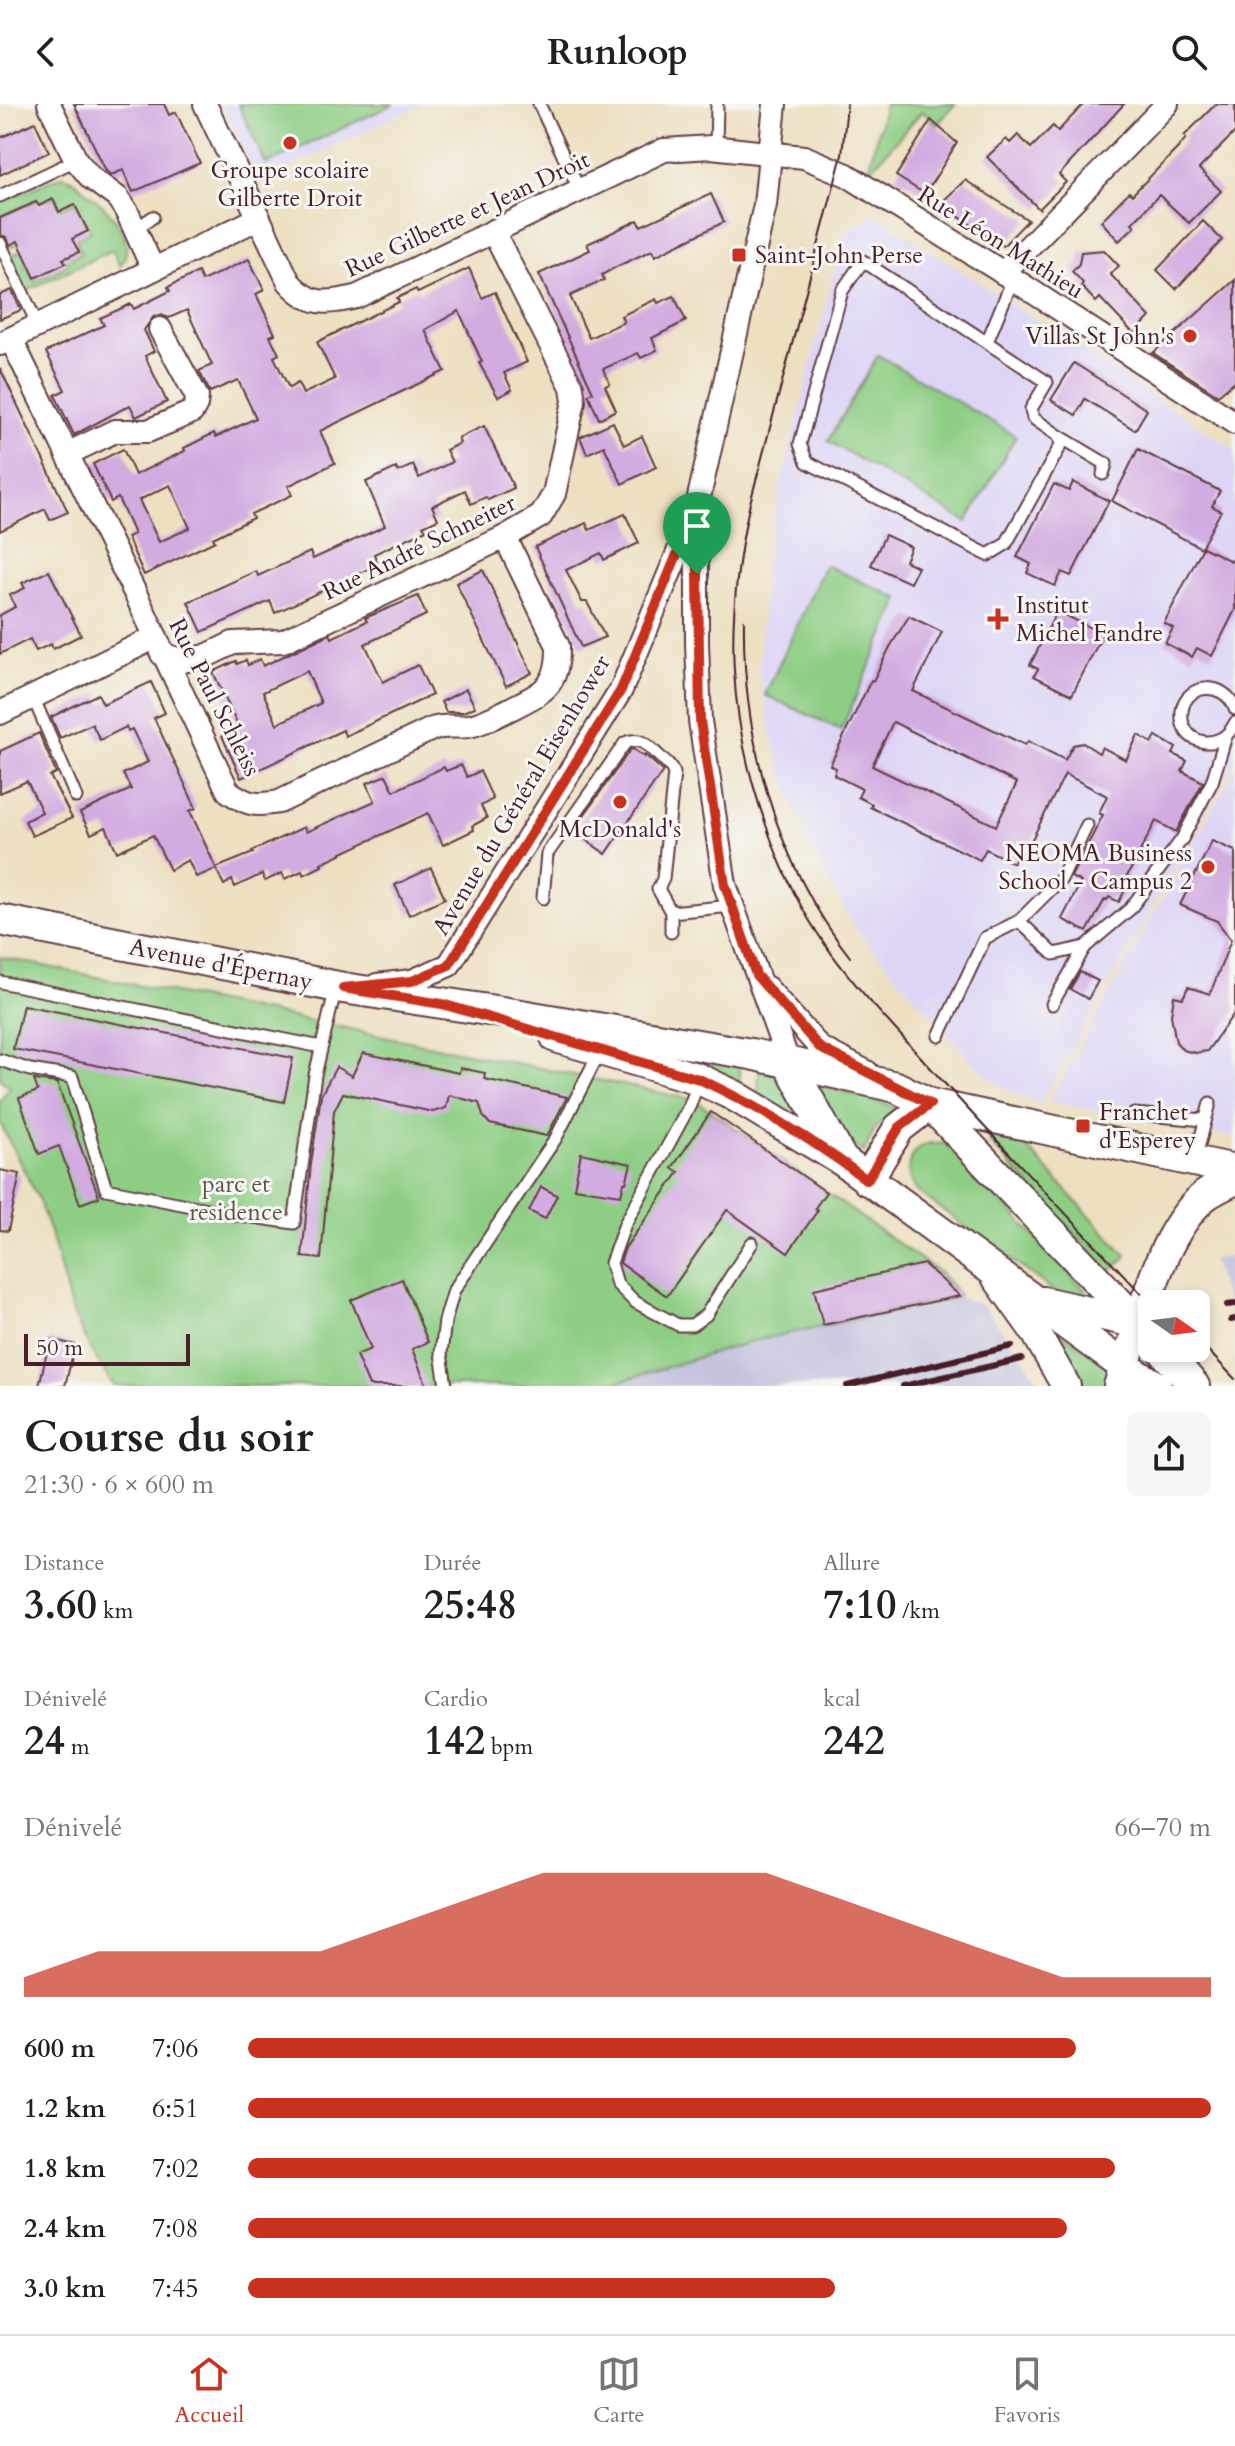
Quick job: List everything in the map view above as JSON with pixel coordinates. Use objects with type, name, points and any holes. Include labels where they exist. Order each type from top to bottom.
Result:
[{"type":"main road","name":"Avenue d'Épernay","points":[[0,920],[442,1004]]},
{"type":"main road","points":[[442,1004],[708,1046],[896,1087],[930,1104],[1235,1170]]},
{"type":"main road","points":[[442,1004],[699,1079],[735,1096],[843,1161],[1032,1300],[1122,1376],[1156,1386]]},
{"type":"main road","points":[[789,1064],[843,1161]]},
{"type":"main road","points":[[867,1180],[899,1128],[930,1104]]},
{"type":"main road","points":[[930,1104],[1138,1322]]},
{"type":"main road","points":[[1153,1290],[1156,1273],[1185,1217],[1204,1196],[1235,1179]]},
{"type":"main road","points":[[1032,1300],[1138,1328]]},
{"type":"main road","points":[[1173,1362],[1194,1386]]},
{"type":"street","points":[[49,104],[76,160],[91,178],[144,223],[153,269]]},
{"type":"street","name":"Rue Gilberte et Jean Droit","points":[[205,104],[289,282],[299,293],[312,300],[333,303],[356,297],[664,150],[693,147],[770,153]]},
{"type":"street","name":"Avenue du Général Eisenhower","points":[[340,987],[412,981],[449,965],[621,690],[697,506],[765,205],[775,104]]},
{"type":"street","points":[[1008,276],[1167,104]]},
{"type":"street","name":"Rue Léon Mathieu","points":[[770,153],[804,157],[847,175],[1235,423]]},
{"type":"street","points":[[5,342],[259,218]]},
{"type":"street","name":"Rue André Schneiter","points":[[159,645],[183,661],[206,656],[233,643],[283,641],[505,537],[541,516],[554,494],[574,401],[572,387],[493,231]]},
{"type":"street","points":[[67,454],[115,431],[148,431],[192,412],[197,397],[160,329]]},
{"type":"street","name":"Rue Paul Schleiss","points":[[5,342],[67,454],[228,791],[246,803],[262,805],[279,802],[432,729],[445,725],[465,727],[483,723],[541,693],[558,666],[558,646],[505,537]]},
{"type":"street","name":"Avenue du Général Eisenhower","points":[[697,506],[700,721],[725,885],[789,1064]]},
{"type":"street","points":[[0,713],[159,645]]},
{"type":"street","name":"Avenue du Général Eisenhower","points":[[756,975],[820,1048],[896,1087]]},
{"type":"street","points":[[991,1270],[1036,1333],[1066,1386]]},
{"type":"street","points":[[1122,1376],[1138,1345]]},
{"type":"lane","points":[[539,104],[579,189]]},
{"type":"lane","points":[[716,148],[717,104]]},
{"type":"lane","points":[[0,196],[76,160]]},
{"type":"lane","points":[[0,243],[38,326]]},
{"type":"lane","points":[[1059,436],[1061,445],[1006,544],[988,555],[807,462],[800,444],[842,291],[863,261],[1047,382],[1031,409],[1033,418],[1106,464],[1103,474]]},
{"type":"lane","points":[[987,342],[1008,276]]},
{"type":"lane","points":[[1226,736],[1209,743],[1193,737],[1183,723],[1184,705],[1195,692],[1212,688],[1228,696],[1235,709]]},
{"type":"lane","points":[[33,697],[76,797]]},
{"type":"lane","points":[[1052,1004],[1085,947],[1130,909],[1182,839],[1212,782],[1226,736],[1235,723]]},
{"type":"lane","points":[[543,898],[547,854],[625,743],[638,740],[666,761],[674,773],[663,879],[658,889],[671,912],[671,932]]},
{"type":"lane","points":[[939,1036],[985,938],[1019,921],[1061,879],[1087,825]]},
{"type":"lane","points":[[671,912],[732,906]]},
{"type":"lane","points":[[1019,921],[1054,954],[1085,947]]},
{"type":"lane","points":[[0,982],[321,1047]]},
{"type":"lane","points":[[0,1060],[30,1070],[72,1077],[106,1189],[294,1223],[315,1075],[340,987]]},
{"type":"lane","points":[[446,1386],[441,1353],[445,1321],[454,1290],[556,1138],[600,1050]]},
{"type":"lane","points":[[699,1079],[690,1105],[625,1224],[611,1263],[617,1284],[635,1302],[678,1325],[692,1325],[706,1315],[752,1243]]},
{"type":"lane","points":[[1195,1160],[1210,1103]]},
{"type":"lane","points":[[1134,1114],[1205,1120]]},
{"type":"shaded area","name":"Groupe scolaire Gilberte Droit","points":[[222,104],[422,104],[259,182]]},
{"type":"shaded area","name":"Institut Michel Fandre","points":[[873,213],[1235,450],[1235,761],[1040,1105],[1003,1087],[976,1066],[857,931],[808,845],[776,753],[759,674],[765,563],[779,491],[843,236]]},
{"type":"shaded area","name":"NEOMA Business School - Campus 2","points":[[1235,769],[1235,1137],[1163,1126],[1049,1101]]},
{"type":"shaded area","points":[[1235,1257],[1235,1325],[1212,1259]]},
{"type":"shaded area","points":[[957,1297],[984,1306],[1043,1386],[604,1386],[757,1340]]},
{"type":"green space","points":[[238,104],[394,104],[266,164]]},
{"type":"green space","points":[[885,104],[955,104],[937,125],[922,111],[867,174]]},
{"type":"green space","points":[[62,176],[76,182],[112,216],[124,235],[125,256],[120,266],[112,250],[26,291],[9,256],[22,250],[35,281],[68,265],[67,260],[81,253],[76,239],[91,231],[75,203],[60,209],[54,197],[39,202],[38,199],[3,216],[11,233],[21,243],[8,248],[0,230],[0,202]]},
{"type":"green space","points":[[878,355],[1016,436],[967,522],[828,441]]},
{"type":"green space","points":[[825,565],[900,599],[841,730],[765,695]]},
{"type":"green space","name":"parc et residence","points":[[0,957],[695,1100],[940,1273],[959,1295],[757,1340],[604,1386],[114,1386],[90,1349],[71,1309],[38,1198],[0,1123],[0,1100],[10,1087],[0,1078]]},
{"type":"green space","points":[[643,1046],[739,1064],[740,1083]]},
{"type":"green space","points":[[759,1068],[780,1073],[797,1114],[794,1116],[758,1093]]},
{"type":"green space","points":[[820,1085],[895,1107],[875,1128],[864,1152],[848,1140],[836,1124],[816,1088]]},
{"type":"green space","points":[[992,1134],[1018,1138],[1127,1256],[1110,1272],[989,1142]]},
{"type":"green space","points":[[931,1143],[945,1144],[956,1152],[1095,1301],[1061,1296],[918,1192],[910,1178],[909,1163],[916,1151]]},
{"type":"green space","points":[[1049,1325],[1109,1366],[1106,1386],[1077,1386]]},
{"type":"building","points":[[74,104],[164,104],[169,115],[176,112],[200,163],[133,192],[123,170],[111,175],[106,171]]},
{"type":"building","points":[[1084,104],[1124,104],[1059,175],[1066,182],[1039,209],[987,157],[1006,139],[1010,143],[1018,135],[1031,148],[1053,126],[1058,131]]},
{"type":"building","points":[[1216,104],[1235,104],[1235,132],[1199,169],[1221,191],[1189,223],[1159,195],[1119,241],[1101,221],[1129,192],[1132,195]]},
{"type":"building","points":[[931,120],[957,143],[925,194],[896,176]]},
{"type":"building","points":[[35,122],[49,152],[0,175],[0,138]]},
{"type":"building","points":[[965,180],[1028,220],[1003,246],[940,204]]},
{"type":"building","points":[[711,194],[724,222],[655,256],[652,250],[618,266],[602,275],[604,280],[570,296],[589,338],[624,322],[621,316],[656,299],[658,303],[674,296],[686,321],[652,338],[657,350],[641,358],[638,353],[603,369],[610,384],[605,386],[616,410],[599,419],[588,394],[593,392],[539,274],[590,250],[587,244],[638,220],[641,226]]},
{"type":"building","points":[[53,199],[59,212],[75,205],[88,231],[72,239],[79,252],[63,259],[66,263],[35,278],[18,241],[10,245],[6,237],[0,235],[0,218],[36,202],[39,206]]},
{"type":"building","points":[[1203,221],[1222,240],[1176,289],[1157,270]]},
{"type":"building","points":[[1104,250],[1119,266],[1110,274],[1150,317],[1134,334],[1100,298],[1096,302],[1072,271],[1079,264],[1081,252]]},
{"type":"building","points":[[249,259],[264,290],[256,294],[275,334],[270,336],[279,354],[274,357],[289,388],[298,383],[303,394],[335,379],[317,342],[399,302],[397,298],[416,289],[418,293],[469,268],[482,298],[495,292],[527,362],[504,373],[512,390],[498,397],[479,363],[482,362],[459,311],[425,330],[445,371],[320,431],[335,463],[288,486],[292,495],[251,514],[253,518],[213,538],[215,541],[144,575],[127,537],[134,534],[118,498],[111,502],[93,464],[123,449],[135,475],[214,433],[216,437],[256,418],[238,380],[210,392],[199,371],[212,365],[187,310],[169,318],[154,316],[144,330],[154,351],[145,356],[167,402],[136,417],[130,405],[74,435],[55,395],[65,390],[46,352],[104,325],[100,318],[131,304],[134,309],[170,291],[168,287],[198,272],[202,281]],"holes":[[[170,485],[190,528],[159,542],[139,500]]]},
{"type":"building","name":"Villas St John's","points":[[1235,280],[1235,381],[1218,395],[1153,353]]},
{"type":"building","points":[[12,290],[21,310],[0,319],[0,295]]},
{"type":"building","points":[[1074,363],[1147,410],[1135,430],[1085,399],[1076,415],[1051,400]]},
{"type":"building","points":[[0,368],[68,512],[50,520],[45,509],[0,531]]},
{"type":"building","points":[[613,422],[624,445],[642,436],[656,467],[622,484],[604,446],[587,454],[580,437]]},
{"type":"building","points":[[484,426],[514,488],[471,504],[465,490],[432,506],[438,519],[423,526],[426,530],[374,554],[378,564],[375,566],[275,613],[270,601],[202,632],[188,602],[256,571],[258,576],[310,552],[313,559],[385,526],[366,482],[396,468],[398,472],[413,465],[419,478],[452,462],[446,450],[460,443],[458,438]]},
{"type":"building","points":[[1138,449],[1220,491],[1212,506],[1221,511],[1201,548],[1112,501]]},
{"type":"building","points":[[1073,482],[1109,501],[1071,576],[1062,572],[1055,586],[1027,573],[1031,564],[1017,557],[1054,484],[1069,491]]},
{"type":"building","points":[[625,514],[639,543],[604,560],[601,553],[566,570],[605,637],[581,647],[535,547],[586,523],[589,530]]},
{"type":"building","points":[[885,535],[911,547],[905,561],[918,567],[910,583],[871,565]]},
{"type":"building","points":[[1203,547],[1235,563],[1235,610],[1212,656],[1197,648],[1192,657],[1165,643],[1173,628],[1164,623]]},
{"type":"building","points":[[483,570],[532,673],[506,686],[456,583]]},
{"type":"building","points":[[49,571],[81,635],[53,649],[51,644],[36,651],[30,639],[0,654],[0,615],[15,607],[10,595],[25,588],[22,583]]},
{"type":"building","points":[[418,596],[426,615],[365,644],[383,682],[418,665],[432,695],[345,736],[343,730],[241,778],[222,736],[239,728],[213,672],[236,661],[237,664],[246,660],[248,665],[260,659],[263,666],[330,634],[332,638],[367,621],[365,618]],"holes":[[[307,671],[321,703],[277,724],[263,692]]]},
{"type":"building","points":[[1057,611],[1103,634],[1072,695],[1034,676],[1038,669],[1030,665]]},
{"type":"building","points":[[909,616],[942,632],[913,691],[1025,745],[1028,741],[1065,760],[1073,745],[1083,743],[1099,753],[1102,747],[1126,760],[1138,735],[1152,743],[1156,736],[1176,748],[1173,754],[1187,761],[1182,771],[1203,782],[1176,832],[1156,821],[1124,882],[1128,884],[1119,902],[1109,897],[1105,899],[1087,932],[1062,919],[1081,882],[1071,877],[1103,815],[1099,813],[1107,796],[1065,774],[1022,859],[1016,857],[1013,863],[986,849],[980,860],[870,807],[872,804],[858,797],[862,789],[834,775],[836,768],[830,765]],"holes":[[[893,722],[1017,783],[996,826],[872,766]]]},
{"type":"building","points":[[151,682],[165,713],[154,718],[196,808],[190,811],[216,868],[304,827],[306,832],[375,801],[367,783],[386,775],[394,791],[444,767],[446,771],[461,765],[467,777],[480,771],[493,799],[481,806],[487,818],[472,826],[474,830],[443,845],[428,813],[321,863],[322,866],[304,875],[302,871],[285,879],[282,873],[265,881],[262,874],[235,887],[232,880],[224,885],[216,869],[196,877],[188,860],[170,870],[153,835],[117,852],[106,827],[91,834],[80,813],[131,789],[123,774],[148,762],[132,729],[128,731],[126,727],[100,740],[92,724],[60,738],[51,717],[98,694],[103,704]]},
{"type":"building","points":[[466,689],[475,707],[463,712],[446,712],[441,702]]},
{"type":"building","points":[[39,733],[56,773],[50,776],[72,818],[32,836],[25,821],[42,812],[27,781],[0,793],[0,751]]},
{"type":"building","name":"McDonald's","points":[[633,749],[663,771],[606,854],[573,831]]},
{"type":"building","points":[[1212,841],[1235,851],[1235,1012],[1207,1051],[1195,1053],[1183,1050],[1176,1042],[1171,1015],[1174,996],[1183,998],[1188,987],[1210,994],[1231,940],[1217,921],[1180,905]]},
{"type":"building","points":[[431,868],[445,898],[409,915],[395,885]]},
{"type":"building","points":[[1080,972],[1098,981],[1088,999],[1070,989]]},
{"type":"building","points":[[23,1005],[293,1058],[284,1102],[13,1049]]},
{"type":"building","points":[[363,1053],[459,1073],[460,1068],[485,1073],[484,1079],[567,1097],[547,1136],[490,1124],[483,1116],[479,1103],[449,1095],[446,1108],[433,1112],[343,1093],[334,1111],[321,1259],[302,1257],[321,1095],[336,1067],[352,1076]]},
{"type":"building","points":[[34,1080],[57,1083],[99,1197],[80,1204],[59,1146],[39,1154],[19,1098],[38,1091]]},
{"type":"building","points":[[711,1112],[826,1192],[815,1208],[818,1210],[788,1253],[727,1210],[667,1296],[620,1263],[625,1248],[679,1172],[672,1168]]},
{"type":"building","points":[[581,1153],[631,1164],[621,1195],[574,1188]]},
{"type":"building","points":[[0,1170],[20,1174],[8,1231],[0,1230]]},
{"type":"building","points":[[541,1187],[557,1195],[545,1219],[529,1211]]},
{"type":"building","points":[[924,1264],[960,1296],[823,1325],[814,1289]]},
{"type":"building","points":[[402,1279],[428,1342],[412,1349],[427,1386],[369,1386],[356,1355],[371,1349],[351,1300]]},
{"type":"building","points":[[50,1339],[75,1345],[65,1386],[39,1386]]},
{"type":"tram line","points":[[847,104],[842,155],[749,507],[741,548],[733,627],[734,666],[737,705],[752,782],[775,851],[794,892],[843,969],[963,1104],[1138,1290]]},
{"type":"tram line","points":[[744,620],[749,709],[768,798],[802,881],[850,957]]},
{"type":"tram line","points":[[1210,1353],[1235,1379]]},
{"type":"railway","points":[[1227,1305],[1235,1304]]},
{"type":"railway","points":[[1231,1320],[1235,1319]]},
{"type":"railway","points":[[847,1386],[1012,1346]]},
{"type":"railway","points":[[903,1386],[1022,1359]]},
{"type":"place","name":"Groupe scolaire Gilberte Droit","points":[[290,143]]},
{"type":"place","name":"Saint-John Perse","points":[[739,255]]},
{"type":"place","name":"Villas St John's","points":[[1190,336]]},
{"type":"place","name":"Institut Michel Fandre","points":[[998,619]]},
{"type":"place","name":"McDonald's","points":[[620,802]]},
{"type":"place","name":"NEOMA Business School - Campus 2","points":[[1208,867]]},
{"type":"place","name":"Franchet d'Esperey","points":[[1083,1126]]},
{"type":"route","points":[[697,506],[697,574],[700,721],[725,885],[756,975],[820,1048],[930,1104],[899,1128],[867,1180],[843,1161],[735,1096],[699,1079],[442,1004],[343,988],[412,981],[449,965],[621,690],[697,506]]}]
